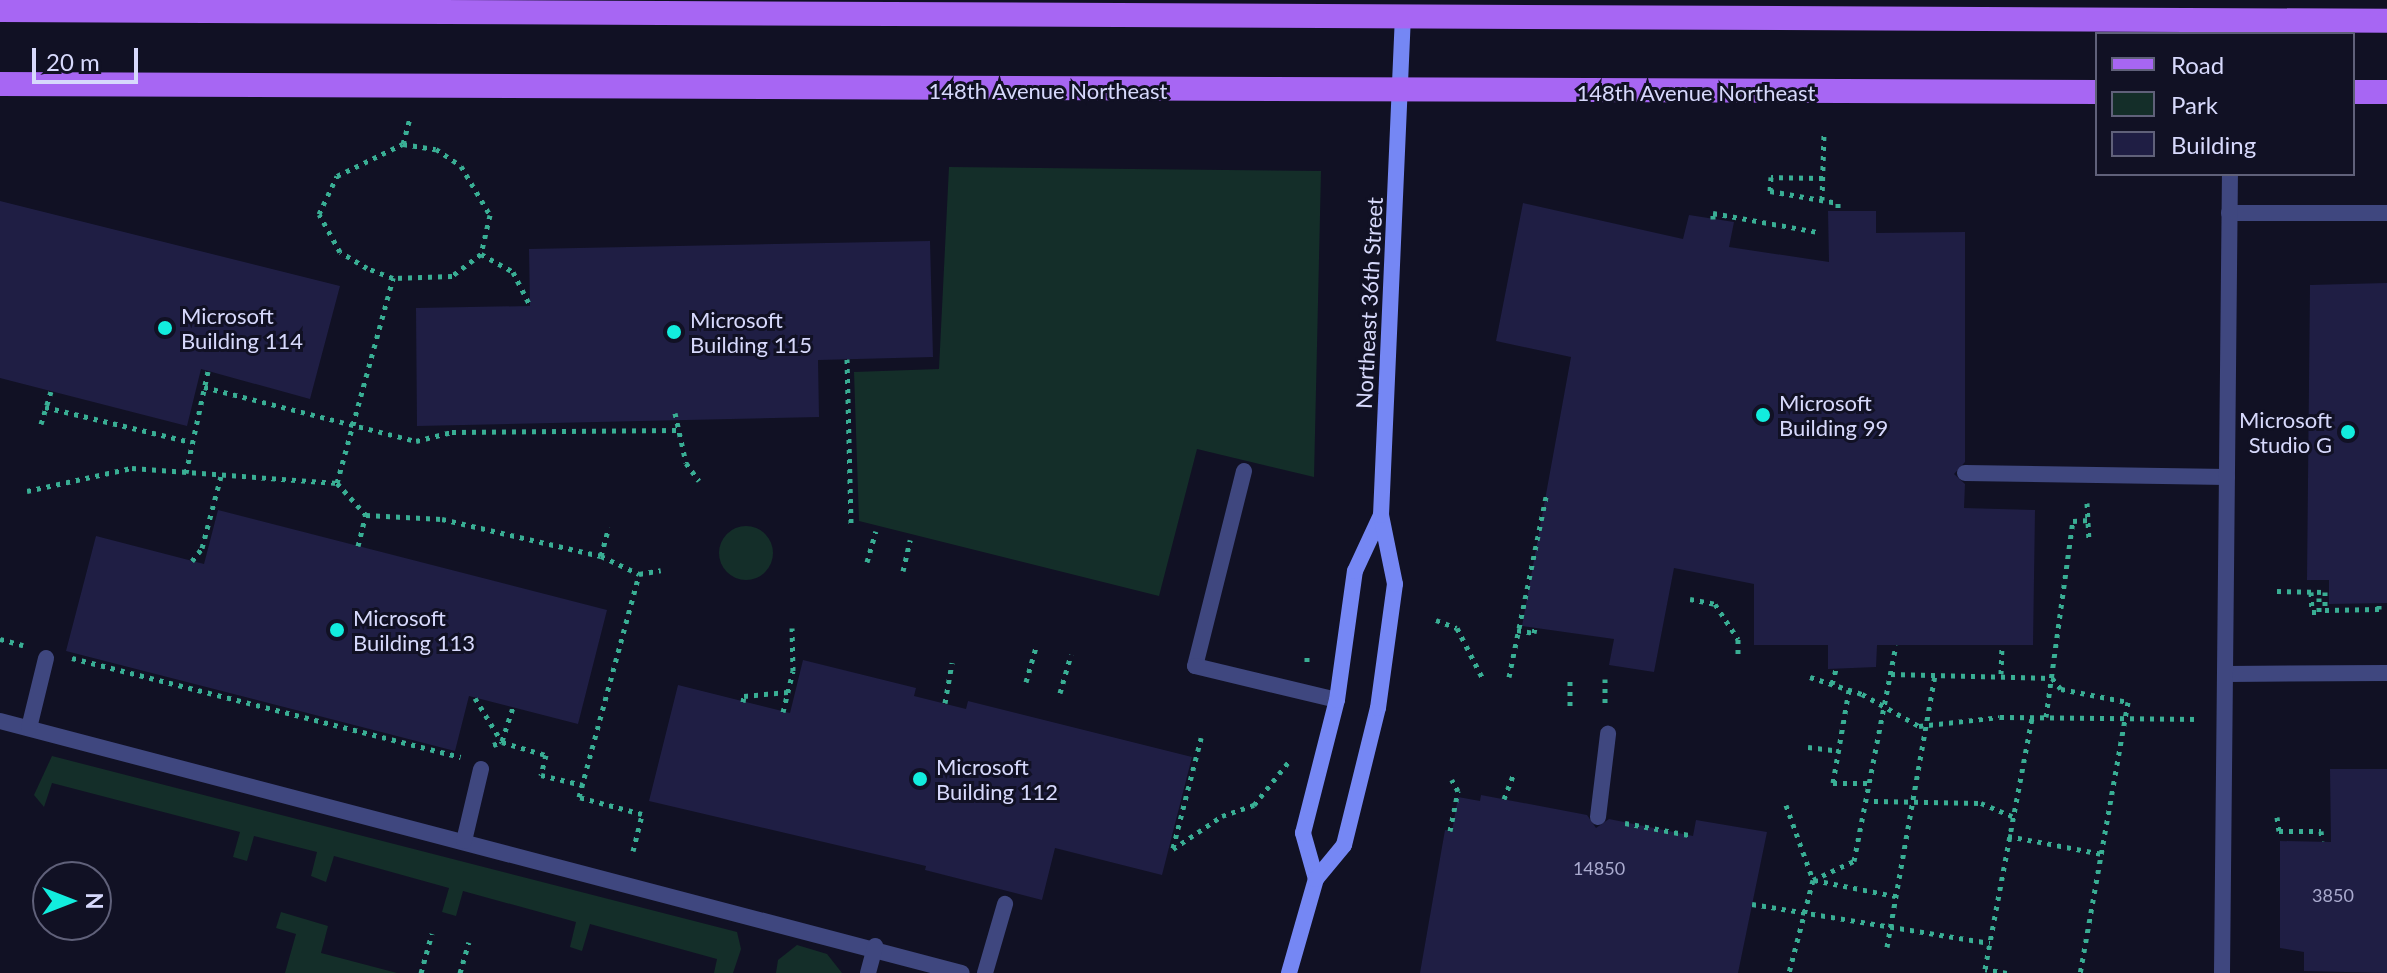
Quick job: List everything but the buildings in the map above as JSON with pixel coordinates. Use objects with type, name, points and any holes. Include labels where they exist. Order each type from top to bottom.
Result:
[{"type":"main road","points":[[0,10],[2387,21]]},
{"type":"main road","name":"148th Avenue Northeast","points":[[0,84],[1402,94],[2095,92]]},
{"type":"main road","points":[[2355,92],[2387,92]]},
{"type":"street","name":"Northeast 36th Street","points":[[1289,973],[1316,879],[1344,845],[1378,708],[1395,584],[1381,515],[1402,94],[1403,15]]},
{"type":"street","name":"Northeast 36th Street","points":[[1316,879],[1303,833],[1337,700],[1355,571],[1381,515]]},
{"type":"lane","points":[[2222,973],[2230,176]]},
{"type":"lane","points":[[2229,213],[2387,213]]},
{"type":"lane","points":[[1244,471],[1195,666],[1337,700]]},
{"type":"lane","points":[[1965,473],[2227,477]]},
{"type":"lane","points":[[29,728],[54,656]]},
{"type":"lane","points":[[2227,674],[2387,673]]},
{"type":"lane","points":[[0,721],[875,946],[962,973]]},
{"type":"lane","points":[[1598,817],[1608,734]]},
{"type":"lane","points":[[464,841],[481,769]]},
{"type":"lane","points":[[985,973],[1005,904]]},
{"type":"lane","points":[[868,973],[875,946]]},
{"type":"path","points":[[403,144],[410,117]]},
{"type":"path","points":[[1822,200],[1824,133]]},
{"type":"path","points":[[403,144],[436,149],[461,166],[479,190],[490,215],[481,254],[452,276],[393,278],[340,252],[319,214],[337,176],[403,144]]},
{"type":"path","points":[[1823,178],[1771,177],[1770,191],[1838,203],[1838,211]]},
{"type":"path","points":[[1713,219],[1713,213],[1818,232]]},
{"type":"path","points":[[481,254],[513,272],[530,306]]},
{"type":"path","points":[[337,483],[393,278]]},
{"type":"path","points":[[847,359],[851,524]]},
{"type":"path","points":[[186,473],[208,371]]},
{"type":"path","points":[[204,387],[416,441],[452,432],[678,430]]},
{"type":"path","points":[[41,424],[51,392]]},
{"type":"path","points":[[45,407],[191,442]]},
{"type":"path","points":[[675,413],[686,463],[699,481]]},
{"type":"path","points":[[27,491],[132,468],[337,483],[366,515],[442,519],[601,556],[639,574],[661,570]]},
{"type":"path","points":[[192,561],[202,548],[221,476]]},
{"type":"path","points":[[1509,677],[1546,496]]},
{"type":"path","points":[[2084,502],[2090,503],[2089,540]]},
{"type":"path","points":[[358,546],[366,515]]},
{"type":"path","points":[[2046,717],[2073,521],[2089,520]]},
{"type":"path","points":[[601,556],[609,527]]},
{"type":"path","points":[[867,562],[876,531]]},
{"type":"path","points":[[903,571],[910,540]]},
{"type":"path","points":[[633,851],[642,814],[579,797],[639,574]]},
{"type":"path","points":[[2277,591],[2325,592],[2325,610],[2379,609],[2379,604]]},
{"type":"path","points":[[2311,592],[2312,612],[2319,612],[2319,598]]},
{"type":"path","points":[[1690,599],[1715,604],[1738,639],[1738,656]]},
{"type":"path","points":[[1436,620],[1457,628],[1473,649],[1482,677]]},
{"type":"path","points":[[783,712],[788,692],[792,628]]},
{"type":"path","points":[[1517,630],[1534,633],[1535,628]]},
{"type":"path","points":[[0,639],[31,647]]},
{"type":"path","points":[[1813,880],[1854,861],[1896,645]]},
{"type":"path","points":[[2001,674],[2002,645]]},
{"type":"path","points":[[1026,682],[1036,646]]},
{"type":"path","points":[[1060,693],[1071,655]]},
{"type":"path","points":[[54,656],[462,757],[476,752]]},
{"type":"path","points":[[945,703],[952,663]]},
{"type":"path","points":[[1832,684],[1836,669]]},
{"type":"path","points":[[1891,674],[2001,674],[2052,678],[2061,689],[2128,702],[2080,973]]},
{"type":"path","points":[[1887,947],[1935,674]]},
{"type":"path","points":[[1810,677],[1849,690],[1919,726],[1926,723],[2032,717],[2191,719]]},
{"type":"path","points":[[1605,679],[1605,707]]},
{"type":"path","points":[[1570,681],[1570,708]]},
{"type":"path","points":[[1849,690],[1833,783],[1870,783]]},
{"type":"path","points":[[743,702],[744,696],[788,692]]},
{"type":"path","points":[[475,698],[502,742]]},
{"type":"path","points":[[502,742],[513,708]]},
{"type":"path","points":[[2007,973],[1985,969],[2032,717]]},
{"type":"path","points":[[1201,738],[1171,849],[1222,816],[1254,805],[1290,760]]},
{"type":"path","points":[[489,747],[502,742],[546,755],[541,775],[583,785]]},
{"type":"path","points":[[1808,747],[1839,751]]},
{"type":"path","points":[[1504,799],[1514,773]]},
{"type":"path","points":[[1450,831],[1458,791],[1452,780]]},
{"type":"path","points":[[1874,801],[1981,803],[2012,816]]},
{"type":"path","points":[[1786,805],[1813,880],[1789,973]]},
{"type":"path","points":[[2277,817],[2279,831],[2321,831],[2322,841]]},
{"type":"path","points":[[1625,823],[1689,835]]},
{"type":"path","points":[[2008,836],[2102,854]]},
{"type":"path","points":[[1813,880],[1895,896]]},
{"type":"path","points":[[1752,904],[1891,924],[1990,943]]},
{"type":"path","points":[[421,973],[432,933]]},
{"type":"path","points":[[460,973],[469,942]]},
{"type":"green space","points":[[949,167],[1321,171],[1314,477],[1197,449],[1159,596],[859,521],[854,372],[939,369]]},
{"type":"green space","points":[[746,526],[765,534],[773,553],[765,572],[746,580],[727,572],[719,553],[727,534]]},
{"type":"green space","points":[[52,756],[737,932],[741,949],[733,973],[714,973],[717,959],[590,924],[582,951],[570,947],[576,922],[463,891],[456,916],[442,912],[449,888],[334,856],[326,882],[311,876],[317,852],[254,836],[247,861],[233,857],[240,832],[52,783],[44,807],[34,795]]},
{"type":"green space","points":[[281,912],[328,926],[321,953],[397,973],[285,973],[296,934],[276,928]]},
{"type":"green space","points":[[797,945],[827,954],[842,973],[776,973],[778,960]]},
{"type":"place","name":"Microsoft Building 114","points":[[165,328]]},
{"type":"place","name":"Microsoft Building 115","points":[[674,332]]},
{"type":"place","name":"Microsoft Building 99","points":[[1763,415]]},
{"type":"place","name":"Microsoft Studio G","points":[[2348,432]]},
{"type":"place","name":"Microsoft Building 113","points":[[337,630]]},
{"type":"place","name":"Microsoft Building 112","points":[[920,779]]}]
